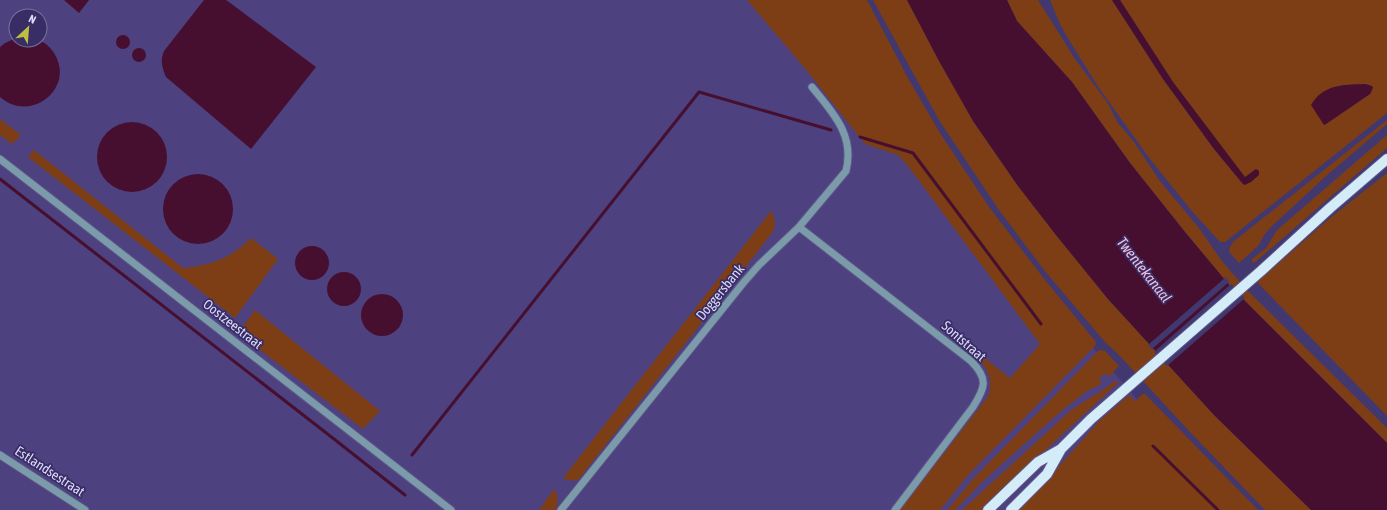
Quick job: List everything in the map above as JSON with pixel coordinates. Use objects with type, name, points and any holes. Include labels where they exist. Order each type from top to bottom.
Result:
[{"type":"main road","points":[[1011,510],[1047,474],[1062,449],[1091,419],[1387,159]]},
{"type":"main road","points":[[988,510],[1038,462],[1062,449]]},
{"type":"street","name":"Doggersbank","points":[[561,510],[744,282],[759,265],[799,227],[846,170],[848,161],[846,138],[837,118],[812,87]]},
{"type":"street","name":"Oostzeestraat","points":[[0,159],[451,510]]},
{"type":"street","name":"Sontstraat","points":[[799,227],[971,361],[984,378],[982,392],[973,407],[895,510]]},
{"type":"street","name":"Estlandsestraat","points":[[0,455],[86,510]]},
{"type":"shaded area","points":[[0,0],[858,0],[990,226],[1166,434],[1243,510],[0,510]]},
{"type":"shaded area","points":[[747,0],[867,0],[909,80],[940,133],[989,207],[1045,280],[1096,342],[1095,346],[969,474],[940,510],[900,510],[989,395],[989,376],[977,352],[1010,378],[1040,344],[908,166],[898,155],[865,144],[803,66]]},
{"type":"shaded area","points":[[873,0],[907,0],[973,121],[1018,186],[1056,235],[1108,299],[1214,415],[1311,510],[1265,510],[1120,356],[1105,342],[1044,270],[999,210],[939,120]]},
{"type":"shaded area","points":[[1007,0],[1038,0],[1075,59],[1107,102],[1118,123],[1134,142],[1159,180],[1199,228],[1221,260],[1248,291],[1387,428],[1387,443],[1230,286],[1130,163],[1072,82],[1017,21]]},
{"type":"shaded area","points":[[1050,0],[1112,0],[1163,79],[1214,149],[1243,184],[1258,170],[1256,169],[1245,178],[1173,82],[1120,0],[1387,0],[1387,113],[1225,242],[1220,242],[1191,210],[1150,159],[1099,88],[1060,24]],"holes":[[[1365,84],[1372,86],[1370,94],[1326,124],[1316,98],[1327,90],[1339,86]]]},
{"type":"shaded area","points":[[0,119],[21,135],[12,144],[0,135]]},
{"type":"shaded area","points":[[1387,120],[1387,124],[1326,176],[1273,225],[1264,235],[1259,245],[1239,263],[1229,252],[1233,242]]},
{"type":"shaded area","points":[[1387,135],[1387,148],[1254,263],[1251,260],[1266,248],[1277,230]]},
{"type":"shaded area","points":[[34,150],[183,268],[220,260],[228,256],[251,238],[278,259],[235,318],[28,157]]},
{"type":"shaded area","points":[[1387,173],[1387,416],[1257,282],[1330,218]]},
{"type":"shaded area","points":[[771,211],[775,222],[772,233],[579,479],[573,481],[563,478]]},
{"type":"shaded area","points":[[255,310],[380,411],[363,429],[238,333]]},
{"type":"shaded area","points":[[1098,351],[1105,351],[1119,366],[1109,377],[1105,373],[1099,379],[1102,384],[1087,391],[1060,412],[984,480],[955,510],[947,510],[975,477]]},
{"type":"shaded area","points":[[1116,380],[1118,383],[981,510],[962,510],[1070,411]]},
{"type":"shaded area","points":[[1144,393],[1258,510],[1015,510],[1053,473],[1100,420],[1129,395],[1135,401]]},
{"type":"shaded area","points":[[554,489],[558,500],[555,510],[539,510]]},
{"type":"water","points":[[64,0],[89,0],[79,13]]},
{"type":"water","points":[[204,0],[226,0],[316,67],[251,149],[166,77],[163,70],[162,61],[164,51]]},
{"type":"water","name":"Twentekanaal","points":[[907,0],[1007,0],[1017,21],[1072,82],[1130,163],[1230,286],[1387,443],[1387,510],[1311,510],[1214,415],[1108,299],[1018,186],[973,121]]},
{"type":"water","points":[[1112,0],[1120,0],[1173,82],[1245,177],[1256,169],[1259,171],[1259,175],[1251,182],[1245,185],[1243,184],[1214,149],[1163,79]]},
{"type":"water","points":[[120,35],[126,35],[130,39],[130,45],[126,49],[120,49],[116,45],[116,39]]},
{"type":"water","points":[[8,42],[8,48],[48,48],[48,46],[54,53],[59,66],[59,78],[55,89],[47,98],[37,104],[25,106],[12,104],[0,97],[0,47]]},
{"type":"water","points":[[136,48],[142,48],[146,52],[146,58],[142,62],[136,62],[132,58],[132,52]]},
{"type":"water","points":[[1365,84],[1372,86],[1373,88],[1370,94],[1324,125],[1311,105],[1316,98],[1328,89],[1334,87]]},
{"type":"water","points":[[132,122],[145,125],[157,132],[164,144],[167,157],[164,170],[157,182],[145,189],[132,192],[119,189],[107,182],[100,170],[97,157],[100,144],[107,132],[119,125]]},
{"type":"water","points":[[198,174],[211,177],[223,184],[230,196],[233,209],[230,222],[223,234],[211,241],[198,244],[185,241],[173,234],[166,222],[163,209],[166,196],[173,184],[185,177]]},
{"type":"water","points":[[309,246],[315,246],[319,247],[326,253],[329,263],[328,270],[322,277],[315,280],[309,280],[305,279],[298,273],[295,266],[295,260],[296,256],[302,249]]},
{"type":"water","points":[[341,272],[347,272],[351,273],[358,279],[361,289],[360,296],[354,303],[347,306],[341,306],[337,305],[330,299],[327,292],[327,286],[328,282],[334,275]]},
{"type":"water","points":[[378,294],[386,294],[394,297],[400,303],[403,315],[400,327],[394,333],[386,336],[378,336],[370,333],[364,327],[361,319],[361,311],[364,303],[370,297]]},
{"type":"pier","points":[[1226,277],[1229,282],[1152,349],[1148,345]]},
{"type":"pier","points":[[1231,284],[1245,298],[1167,366],[1154,352]]},
{"type":"waterway","points":[[412,455],[699,92],[831,130]]},
{"type":"waterway","points":[[860,137],[913,153],[1041,324]]},
{"type":"waterway","points":[[0,179],[405,495]]},
{"type":"waterway","points":[[1153,446],[1218,510]]}]
